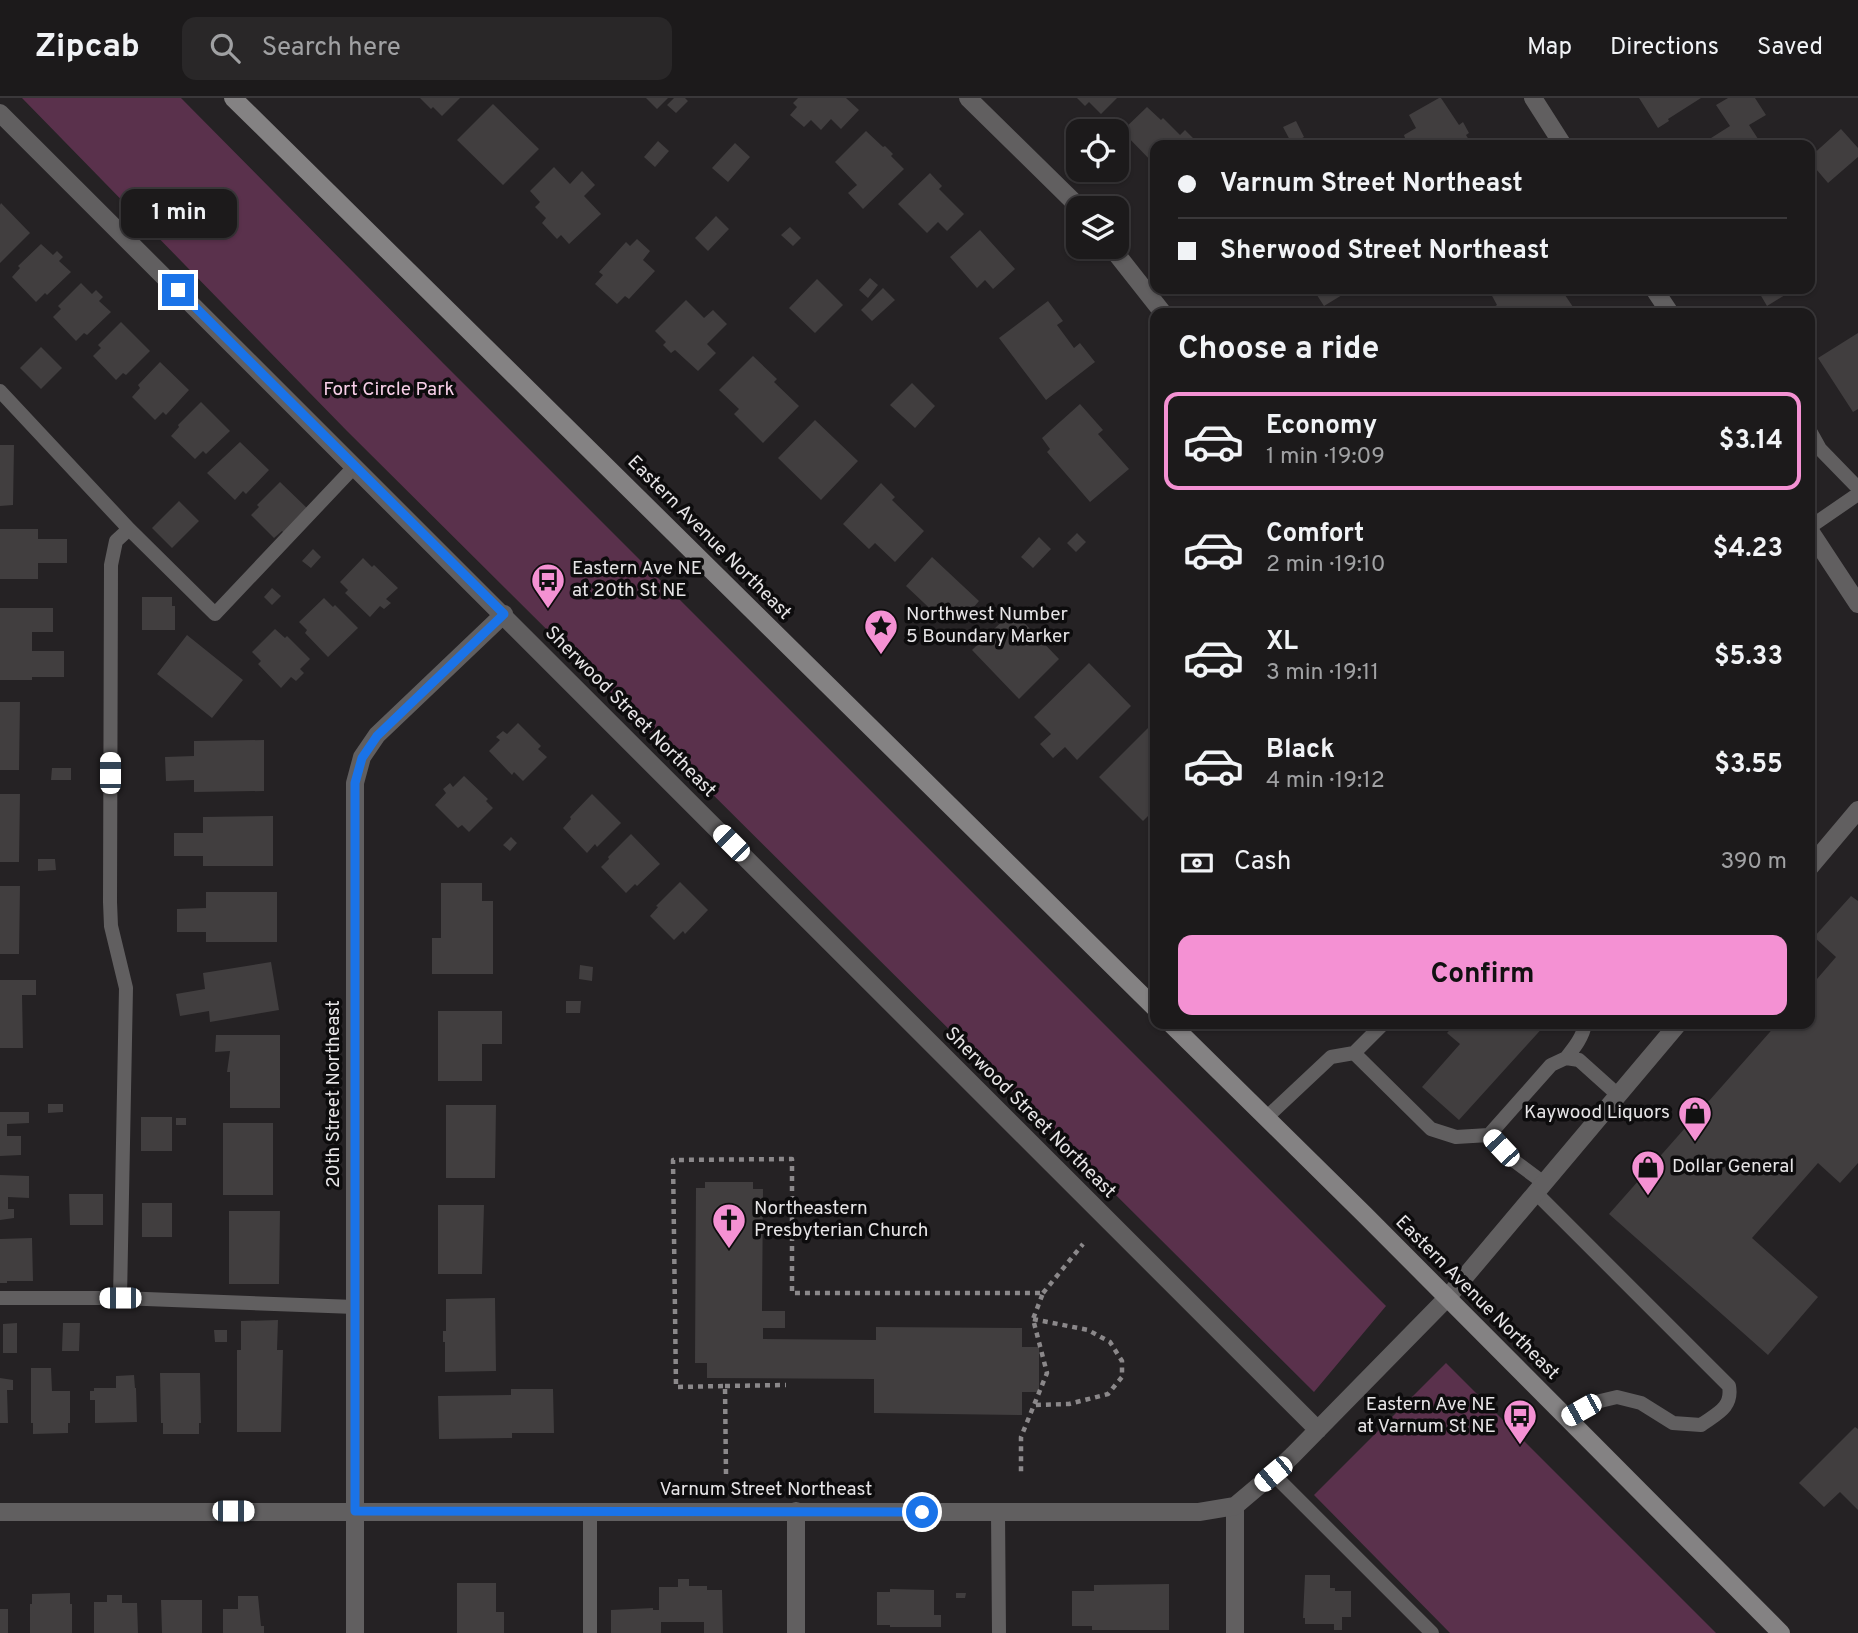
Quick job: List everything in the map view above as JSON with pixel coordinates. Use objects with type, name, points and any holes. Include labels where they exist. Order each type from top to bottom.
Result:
[{"type":"main road","name":"Eastern Avenue Northeast","points":[[233,98],[1150,1003]]},
{"type":"main road","name":"Eastern Avenue Northeast","points":[[1176,1029],[1780,1633]]},
{"type":"street","points":[[968,98],[1068,196]]},
{"type":"street","points":[[1533,98],[1560,140]]},
{"type":"street","name":"Sherwood Street Northeast","points":[[0,113],[1318,1430]]},
{"type":"street","points":[[1120,259],[1159,308]]},
{"type":"street","points":[[1815,537],[1858,604]]},
{"type":"street","name":"20th Street Northeast","points":[[355,1633],[355,797],[358,770],[369,746],[377,736],[504,614]]},
{"type":"street","points":[[1815,861],[1858,810]]},
{"type":"street","points":[[1235,1633],[1235,1506],[1318,1430],[1447,1298],[1674,1029]]},
{"type":"street","name":"Varnum Street Northeast","points":[[0,1512],[1199,1512],[1235,1506]]},
{"type":"street","points":[[796,1511],[796,1633]]},
{"type":"lane","points":[[0,391],[129,528],[215,614],[355,466]]},
{"type":"lane","points":[[1815,452],[1858,491],[1815,525]]},
{"type":"lane","points":[[120,1298],[126,988],[111,926],[110,902],[111,565],[116,541],[129,528]]},
{"type":"lane","points":[[1266,1118],[1331,1057],[1354,1053],[1378,1029]]},
{"type":"lane","points":[[1354,1053],[1431,1129],[1455,1137],[1489,1135],[1550,1065],[1566,1058],[1576,1046],[1584,1029]]},
{"type":"lane","points":[[1566,1058],[1579,1060],[1618,1095]]},
{"type":"lane","points":[[1489,1135],[1729,1386],[1731,1397],[1726,1406],[1701,1425],[1673,1423],[1641,1404],[1617,1397],[1596,1402],[1567,1418]]},
{"type":"lane","points":[[0,1298],[120,1298],[355,1307]]},
{"type":"lane","points":[[1273,1474],[1432,1633]]},
{"type":"lane","points":[[590,1511],[590,1633]]},
{"type":"lane","points":[[998,1512],[999,1633]]},
{"type":"path","points":[[786,1385],[676,1387],[674,1160],[792,1159],[792,1293],[1043,1293]]},
{"type":"path","points":[[1021,1473],[1021,1437],[1047,1373],[1033,1319],[1043,1293],[1083,1244]]},
{"type":"path","points":[[1033,1319],[1088,1330],[1110,1342],[1122,1361],[1122,1377],[1108,1394],[1069,1404],[1034,1405]]},
{"type":"path","points":[[726,1386],[726,1474]]},
{"type":"green space","name":"Fort Circle Park","points":[[22,98],[181,98],[1386,1306],[1314,1392],[347,431]]},
{"type":"green space","points":[[1446,1363],[1716,1633],[1450,1633],[1314,1495]]},
{"type":"building","points":[[420,98],[460,98],[442,116]]},
{"type":"building","points":[[646,98],[668,98],[657,109]]},
{"type":"building","points":[[674,98],[685,98],[688,101],[676,113],[667,105]]},
{"type":"building","points":[[798,98],[846,98],[859,110],[841,129],[831,119],[821,130],[811,120],[804,127],[790,115],[797,107],[793,103]]},
{"type":"building","points":[[1077,98],[1117,98],[1101,114],[1089,102],[1085,106]]},
{"type":"building","points":[[1441,98],[1459,125],[1463,122],[1469,133],[1466,135],[1469,140],[1402,140],[1405,138],[1404,135],[1416,128],[1409,115]]},
{"type":"building","points":[[1639,98],[1701,98],[1658,128]]},
{"type":"building","points":[[1728,98],[1755,98],[1766,115],[1749,125],[1759,140],[1708,140],[1730,126],[1716,105]]},
{"type":"building","points":[[493,104],[539,149],[503,185],[457,140]]},
{"type":"building","points":[[1147,107],[1180,135],[1185,130],[1195,140],[1150,140],[1150,160],[1129,138],[1129,124]]},
{"type":"building","points":[[1296,121],[1304,137],[1290,140],[1283,127]]},
{"type":"building","points":[[1841,129],[1858,148],[1858,157],[1828,183],[1815,168],[1815,152]]},
{"type":"building","points":[[866,131],[893,154],[891,156],[904,169],[863,209],[848,193],[857,185],[835,162]]},
{"type":"building","points":[[658,141],[669,151],[655,167],[644,157]]},
{"type":"building","points":[[735,143],[750,157],[728,182],[712,168]]},
{"type":"building","points":[[554,167],[570,184],[582,171],[595,185],[584,196],[601,214],[569,244],[561,235],[557,239],[542,223],[546,218],[535,207],[540,202],[530,191]]},
{"type":"building","points":[[930,173],[942,186],[939,189],[964,214],[947,231],[938,222],[927,233],[898,204]]},
{"type":"building","points":[[1,203],[30,233],[0,263],[0,205]]},
{"type":"building","points":[[716,216],[729,229],[708,251],[695,238]]},
{"type":"building","points":[[790,227],[801,238],[793,246],[781,235]]},
{"type":"building","points":[[980,230],[1015,269],[993,289],[985,280],[977,288],[950,257]]},
{"type":"building","points":[[637,239],[650,251],[643,260],[655,271],[629,299],[625,296],[617,304],[595,284],[603,275],[599,272],[626,242],[630,246]]},
{"type":"building","points":[[41,244],[53,255],[57,251],[63,257],[59,261],[71,272],[36,302],[12,277],[20,268],[18,266]]},
{"type":"building","points":[[870,278],[878,285],[868,298],[859,290]]},
{"type":"building","points":[[817,279],[843,305],[815,333],[789,308]]},
{"type":"building","points":[[81,283],[92,294],[96,290],[103,297],[99,301],[111,312],[87,335],[84,333],[76,341],[53,317],[61,309],[58,306]]},
{"type":"building","points":[[883,288],[895,300],[872,321],[861,310]]},
{"type":"building","points":[[1316,294],[1344,294],[1324,306]]},
{"type":"building","points":[[1491,294],[1564,294],[1574,308],[1492,308],[1497,305]]},
{"type":"building","points":[[1760,294],[1787,294],[1767,306]]},
{"type":"building","points":[[686,300],[704,318],[713,310],[727,324],[707,344],[716,353],[698,371],[675,350],[671,353],[663,345],[666,342],[655,331]]},
{"type":"building","points":[[1048,301],[1063,321],[1057,325],[1074,348],[1080,343],[1095,362],[1046,400],[999,338]]},
{"type":"building","points":[[121,322],[150,351],[126,375],[123,373],[116,380],[93,356],[101,348],[98,345]]},
{"type":"building","points":[[1858,333],[1858,409],[1853,412],[1818,358]]},
{"type":"building","points":[[41,347],[62,368],[41,389],[20,368]]},
{"type":"building","points":[[753,356],[777,379],[774,382],[799,406],[763,443],[734,414],[739,409],[719,390]]},
{"type":"building","points":[[160,362],[189,390],[166,415],[163,412],[155,420],[132,397],[140,388],[138,385]]},
{"type":"building","points":[[912,383],[935,406],[915,428],[890,405]]},
{"type":"building","points":[[201,402],[230,431],[206,454],[203,451],[195,459],[171,436]]},
{"type":"building","points":[[1080,404],[1103,430],[1098,434],[1129,469],[1090,502],[1047,452],[1050,449],[1042,438]]},
{"type":"building","points":[[815,420],[858,461],[821,500],[778,458]]},
{"type":"building","points":[[240,442],[269,470],[246,494],[243,491],[235,500],[207,473]]},
{"type":"building","points":[[0,445],[14,445],[13,505],[0,506]]},
{"type":"building","points":[[280,482],[309,510],[285,534],[282,531],[274,538],[251,515]]},
{"type":"building","points":[[881,483],[895,497],[892,500],[924,531],[895,562],[875,543],[869,549],[843,524]]},
{"type":"building","points":[[179,501],[199,521],[172,548],[152,528]]},
{"type":"building","points":[[0,529],[38,529],[38,539],[67,539],[67,563],[38,563],[38,579],[0,579]]},
{"type":"building","points":[[1077,533],[1086,542],[1076,552],[1067,543]]},
{"type":"building","points":[[1039,537],[1051,549],[1033,568],[1021,557]]},
{"type":"building","points":[[313,549],[321,557],[311,568],[302,561]]},
{"type":"building","points":[[932,557],[979,601],[961,622],[949,611],[941,619],[906,586]]},
{"type":"building","points":[[363,558],[398,588],[386,599],[391,603],[384,609],[380,606],[370,617],[345,593],[348,590],[340,582]]},
{"type":"building","points":[[272,588],[281,596],[272,605],[264,597]]},
{"type":"building","points":[[142,597],[172,597],[172,606],[175,606],[175,630],[142,630]]},
{"type":"building","points":[[324,598],[358,628],[328,657],[305,633],[307,630],[299,622]]},
{"type":"building","points":[[0,608],[53,608],[53,632],[32,632],[32,651],[64,651],[64,677],[0,680]]},
{"type":"building","points":[[1013,611],[1059,659],[1019,699],[972,650]]},
{"type":"building","points":[[275,629],[285,638],[287,636],[310,659],[300,669],[304,673],[296,681],[291,677],[281,688],[258,664],[261,661],[252,652]]},
{"type":"building","points":[[187,635],[243,680],[212,718],[157,674]]},
{"type":"building","points":[[1089,663],[1131,706],[1077,760],[1065,747],[1053,758],[1040,744],[1051,734],[1034,717]]},
{"type":"building","points":[[0,702],[20,702],[19,770],[0,770]]},
{"type":"building","points":[[518,723],[541,746],[538,749],[547,757],[523,781],[514,772],[512,775],[489,751],[500,740],[496,737],[503,731],[507,734]]},
{"type":"building","points":[[1150,726],[1150,814],[1143,821],[1099,777]]},
{"type":"building","points":[[264,740],[264,791],[194,792],[194,780],[166,781],[165,757],[194,756],[194,741]]},
{"type":"building","points":[[52,768],[71,768],[71,780],[51,780]]},
{"type":"building","points":[[464,776],[488,799],[486,801],[493,808],[469,832],[462,825],[458,828],[435,805],[446,793],[443,789],[450,783],[453,787]]},
{"type":"building","points":[[0,794],[20,794],[19,862],[0,862]]},
{"type":"building","points":[[592,794],[621,823],[597,847],[595,844],[587,853],[563,828]]},
{"type":"building","points":[[273,816],[273,866],[203,866],[203,856],[174,856],[174,833],[203,833],[203,817]]},
{"type":"building","points":[[631,834],[660,864],[626,893],[601,867]]},
{"type":"building","points":[[511,837],[517,843],[510,851],[503,845]]},
{"type":"building","points":[[38,859],[55,859],[56,870],[38,871]]},
{"type":"building","points":[[680,882],[708,910],[685,934],[683,931],[674,940],[650,916],[658,907],[656,906]]},
{"type":"building","points":[[441,883],[482,883],[482,901],[493,901],[493,974],[432,974],[432,938],[441,938]]},
{"type":"building","points":[[0,886],[20,886],[19,954],[0,954]]},
{"type":"building","points":[[206,892],[277,892],[277,942],[206,942],[206,932],[177,932],[177,909],[206,908]]},
{"type":"building","points":[[1851,896],[1858,901],[1858,1163],[1840,1183],[1818,1163],[1752,1238],[1818,1297],[1768,1355],[1609,1214],[1773,1029],[1815,1029],[1815,981],[1836,957],[1815,936]]},
{"type":"building","points":[[271,962],[279,1010],[210,1022],[209,1011],[180,1016],[176,994],[205,989],[203,973]]},
{"type":"building","points":[[580,965],[593,967],[592,981],[579,979]]},
{"type":"building","points":[[0,980],[36,980],[36,995],[22,995],[23,1048],[0,1048]]},
{"type":"building","points":[[566,1001],[581,1001],[580,1013],[566,1013]]},
{"type":"building","points":[[438,1011],[502,1011],[502,1044],[482,1044],[482,1081],[438,1081]]},
{"type":"building","points":[[1451,1029],[1541,1029],[1459,1120],[1422,1087],[1460,1044],[1447,1033]]},
{"type":"building","points":[[216,1035],[280,1035],[280,1108],[230,1108],[230,1072],[227,1072],[230,1051],[215,1052]]},
{"type":"building","points":[[48,1104],[63,1104],[63,1112],[48,1113]]},
{"type":"building","points":[[446,1105],[496,1105],[495,1178],[446,1178]]},
{"type":"building","points":[[0,1112],[29,1112],[29,1123],[7,1124],[7,1136],[21,1136],[21,1155],[0,1156]]},
{"type":"building","points":[[141,1117],[172,1117],[172,1151],[141,1151]]},
{"type":"building","points":[[176,1118],[186,1118],[186,1125],[176,1125]]},
{"type":"building","points":[[223,1123],[273,1123],[273,1195],[223,1195]]},
{"type":"building","points":[[0,1175],[29,1176],[29,1198],[8,1197],[8,1209],[14,1209],[14,1218],[0,1220]]},
{"type":"building","name":"Northeastern Presbyterian Church","points":[[705,1182],[753,1182],[753,1189],[763,1189],[762,1311],[785,1311],[785,1328],[763,1328],[763,1339],[876,1340],[876,1327],[1022,1328],[1022,1347],[1039,1347],[1039,1392],[1022,1392],[1022,1415],[874,1413],[874,1379],[707,1378],[707,1363],[695,1363],[696,1188],[705,1188]]},
{"type":"building","points":[[69,1194],[103,1194],[103,1225],[70,1225]]},
{"type":"building","points":[[142,1203],[172,1203],[172,1237],[142,1237]]},
{"type":"building","points":[[438,1205],[484,1205],[482,1274],[438,1274]]},
{"type":"building","points":[[229,1211],[280,1211],[279,1284],[229,1284]]},
{"type":"building","points":[[32,1238],[33,1281],[0,1283],[0,1239]]},
{"type":"building","points":[[495,1298],[496,1371],[445,1372],[443,1331],[446,1331],[446,1299]]},
{"type":"building","points":[[278,1320],[277,1350],[283,1350],[281,1432],[237,1432],[237,1350],[241,1350],[241,1321]]},
{"type":"building","points":[[17,1323],[17,1353],[3,1353],[3,1324]]},
{"type":"building","points":[[63,1323],[80,1323],[79,1351],[62,1351]]},
{"type":"building","points":[[214,1330],[227,1330],[227,1342],[215,1342]]},
{"type":"building","points":[[31,1368],[51,1368],[52,1391],[70,1391],[68,1433],[33,1434]]},
{"type":"building","points":[[160,1373],[200,1373],[199,1434],[163,1434]]},
{"type":"building","points":[[134,1375],[137,1422],[95,1423],[95,1400],[90,1400],[90,1391],[94,1391],[94,1388],[116,1388],[116,1376]]},
{"type":"building","points":[[0,1378],[13,1380],[13,1390],[7,1390],[8,1423],[0,1423]]},
{"type":"building","points":[[511,1389],[553,1389],[554,1433],[512,1433],[512,1438],[439,1439],[438,1396],[511,1395]]},
{"type":"building","points":[[1855,1427],[1858,1429],[1858,1510],[1840,1492],[1824,1507],[1799,1483]]},
{"type":"building","points":[[1305,1575],[1330,1575],[1330,1588],[1335,1588],[1335,1591],[1351,1591],[1351,1617],[1342,1617],[1342,1630],[1334,1630],[1334,1624],[1305,1624]]},
{"type":"building","points":[[678,1579],[689,1579],[689,1586],[707,1586],[707,1590],[722,1590],[723,1633],[704,1633],[704,1622],[661,1622],[661,1633],[611,1633],[611,1610],[659,1610],[659,1587],[678,1587]]},
{"type":"building","points":[[457,1583],[496,1583],[496,1612],[504,1612],[504,1633],[457,1633]]},
{"type":"building","points":[[1169,1584],[1169,1630],[1092,1630],[1092,1626],[1072,1626],[1072,1591],[1094,1591],[1094,1585]]},
{"type":"building","points":[[890,1589],[934,1590],[934,1615],[941,1615],[941,1627],[877,1625],[877,1592],[890,1592]]},
{"type":"building","points":[[70,1593],[72,1633],[30,1633],[32,1594]]},
{"type":"building","points":[[956,1593],[966,1593],[965,1598],[956,1598]]},
{"type":"building","points":[[107,1595],[122,1595],[122,1603],[137,1603],[138,1633],[94,1633],[94,1602],[107,1602]]},
{"type":"building","points":[[238,1596],[258,1596],[264,1633],[223,1633],[223,1609],[238,1609]]},
{"type":"building","points":[[161,1600],[202,1600],[202,1633],[162,1633]]},
{"type":"building","points":[[0,1609],[8,1609],[8,1633],[0,1633]]},
{"type":"place","name":"Eastern Ave NE at 20th St NE","points":[[548,610]]},
{"type":"place","name":"Northwest Number 5 Boundary Marker","points":[[881,656]]},
{"type":"place","name":"Kaywood Liquors","points":[[1695,1143]]},
{"type":"place","name":"Dollar General","points":[[1648,1197]]},
{"type":"place","name":"Northeastern Presbyterian Church","points":[[729,1250]]},
{"type":"place","name":"Eastern Ave NE at Varnum St NE","points":[[1520,1446]]},
{"type":"route","points":[[178,290],[504,614],[377,736],[362,758],[355,783],[355,1511],[922,1512]]}]
